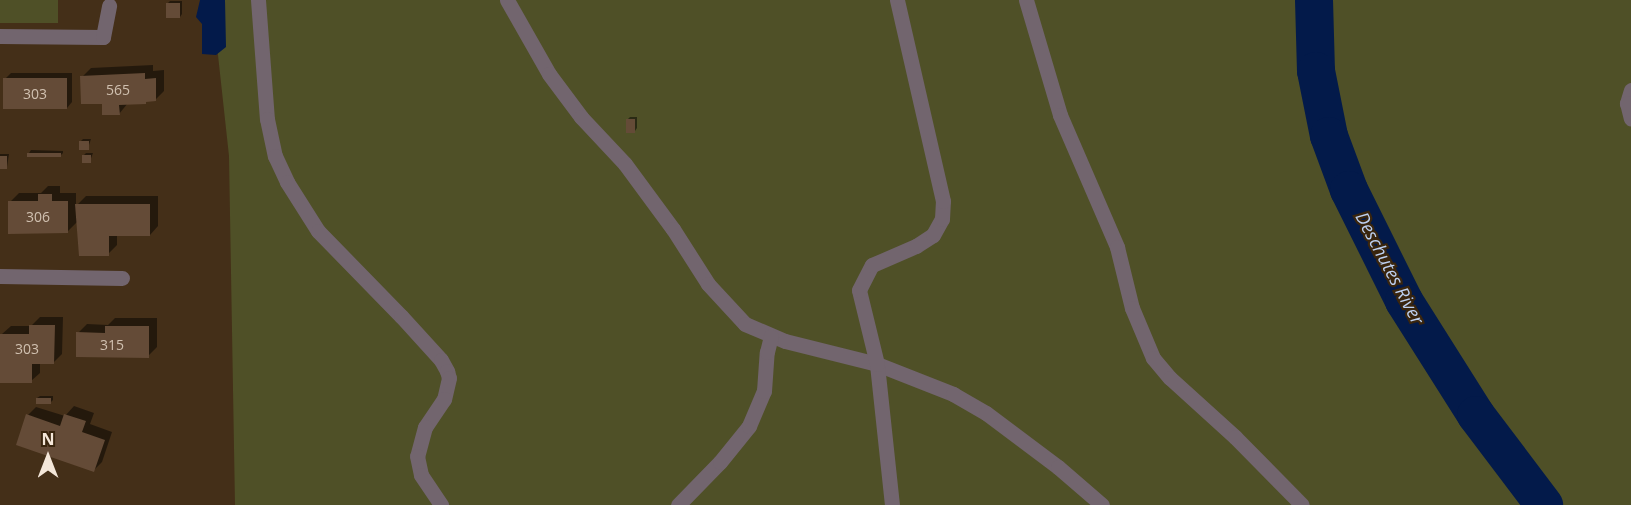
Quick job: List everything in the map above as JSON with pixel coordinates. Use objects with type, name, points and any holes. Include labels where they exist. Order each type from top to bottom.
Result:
[{"type":"street","points":[[258,0],[269,129],[275,156],[287,182],[318,231],[401,316],[441,360],[447,371],[446,395],[425,427],[417,456],[421,475],[441,505]]},
{"type":"street","points":[[507,0],[549,74],[581,117],[625,164],[673,229],[708,284],[745,324],[771,336],[877,363],[953,394],[986,413],[1058,467],[1102,505]]},
{"type":"street","points":[[892,505],[877,363],[858,296],[860,284],[869,268],[876,262],[916,246],[933,234],[942,219],[943,210],[941,189],[897,0]]},
{"type":"street","points":[[1026,0],[1060,115],[1116,247],[1131,308],[1153,358],[1170,378],[1235,437],[1302,505]]},
{"type":"street","points":[[0,36],[103,37],[109,6]]},
{"type":"street","points":[[1631,90],[1627,103],[1631,119]]},
{"type":"street","points":[[0,276],[122,278]]},
{"type":"street","points":[[678,505],[720,462],[748,426],[764,391],[767,352],[771,336]]},
{"type":"shaded area","points":[[0,0],[58,0],[58,23],[0,23]]},
{"type":"shaded area","points":[[212,0],[1631,0],[1631,505],[235,505],[229,156]]},
{"type":"water","points":[[200,0],[225,0],[226,47],[216,55],[202,54],[202,24],[196,17]]},
{"type":"building","points":[[166,3],[180,3],[180,18],[166,18]]},
{"type":"building","points":[[145,73],[145,79],[156,78],[156,101],[146,102],[146,104],[119,105],[120,115],[102,115],[102,104],[81,104],[80,76]]},
{"type":"building","points":[[3,78],[67,78],[67,109],[3,109]]},
{"type":"building","points":[[626,119],[635,119],[635,133],[626,133]]},
{"type":"building","points":[[79,141],[89,141],[89,150],[79,150]]},
{"type":"building","points":[[27,153],[61,153],[61,157],[27,157]]},
{"type":"building","points":[[82,155],[91,155],[91,163],[82,163]]},
{"type":"building","points":[[0,156],[7,156],[7,169],[0,169]]},
{"type":"building","points":[[38,194],[52,194],[52,201],[68,201],[68,233],[8,234],[8,201],[38,201]]},
{"type":"building","points":[[75,204],[150,204],[150,236],[109,236],[109,256],[79,256]]},
{"type":"building","points":[[29,325],[55,325],[54,364],[32,364],[32,383],[0,383],[0,334],[29,334]]},
{"type":"building","points":[[105,326],[149,326],[149,358],[76,357],[76,332],[105,333]]},
{"type":"building","points":[[36,398],[51,398],[51,404],[36,404]]},
{"type":"building","points":[[26,414],[60,426],[64,414],[86,421],[82,432],[105,440],[94,472],[16,445]]},
{"type":"waterway","name":"Deschutes River","points":[[1314,0],[1316,71],[1329,136],[1349,190],[1404,301],[1476,415],[1544,505]]}]
